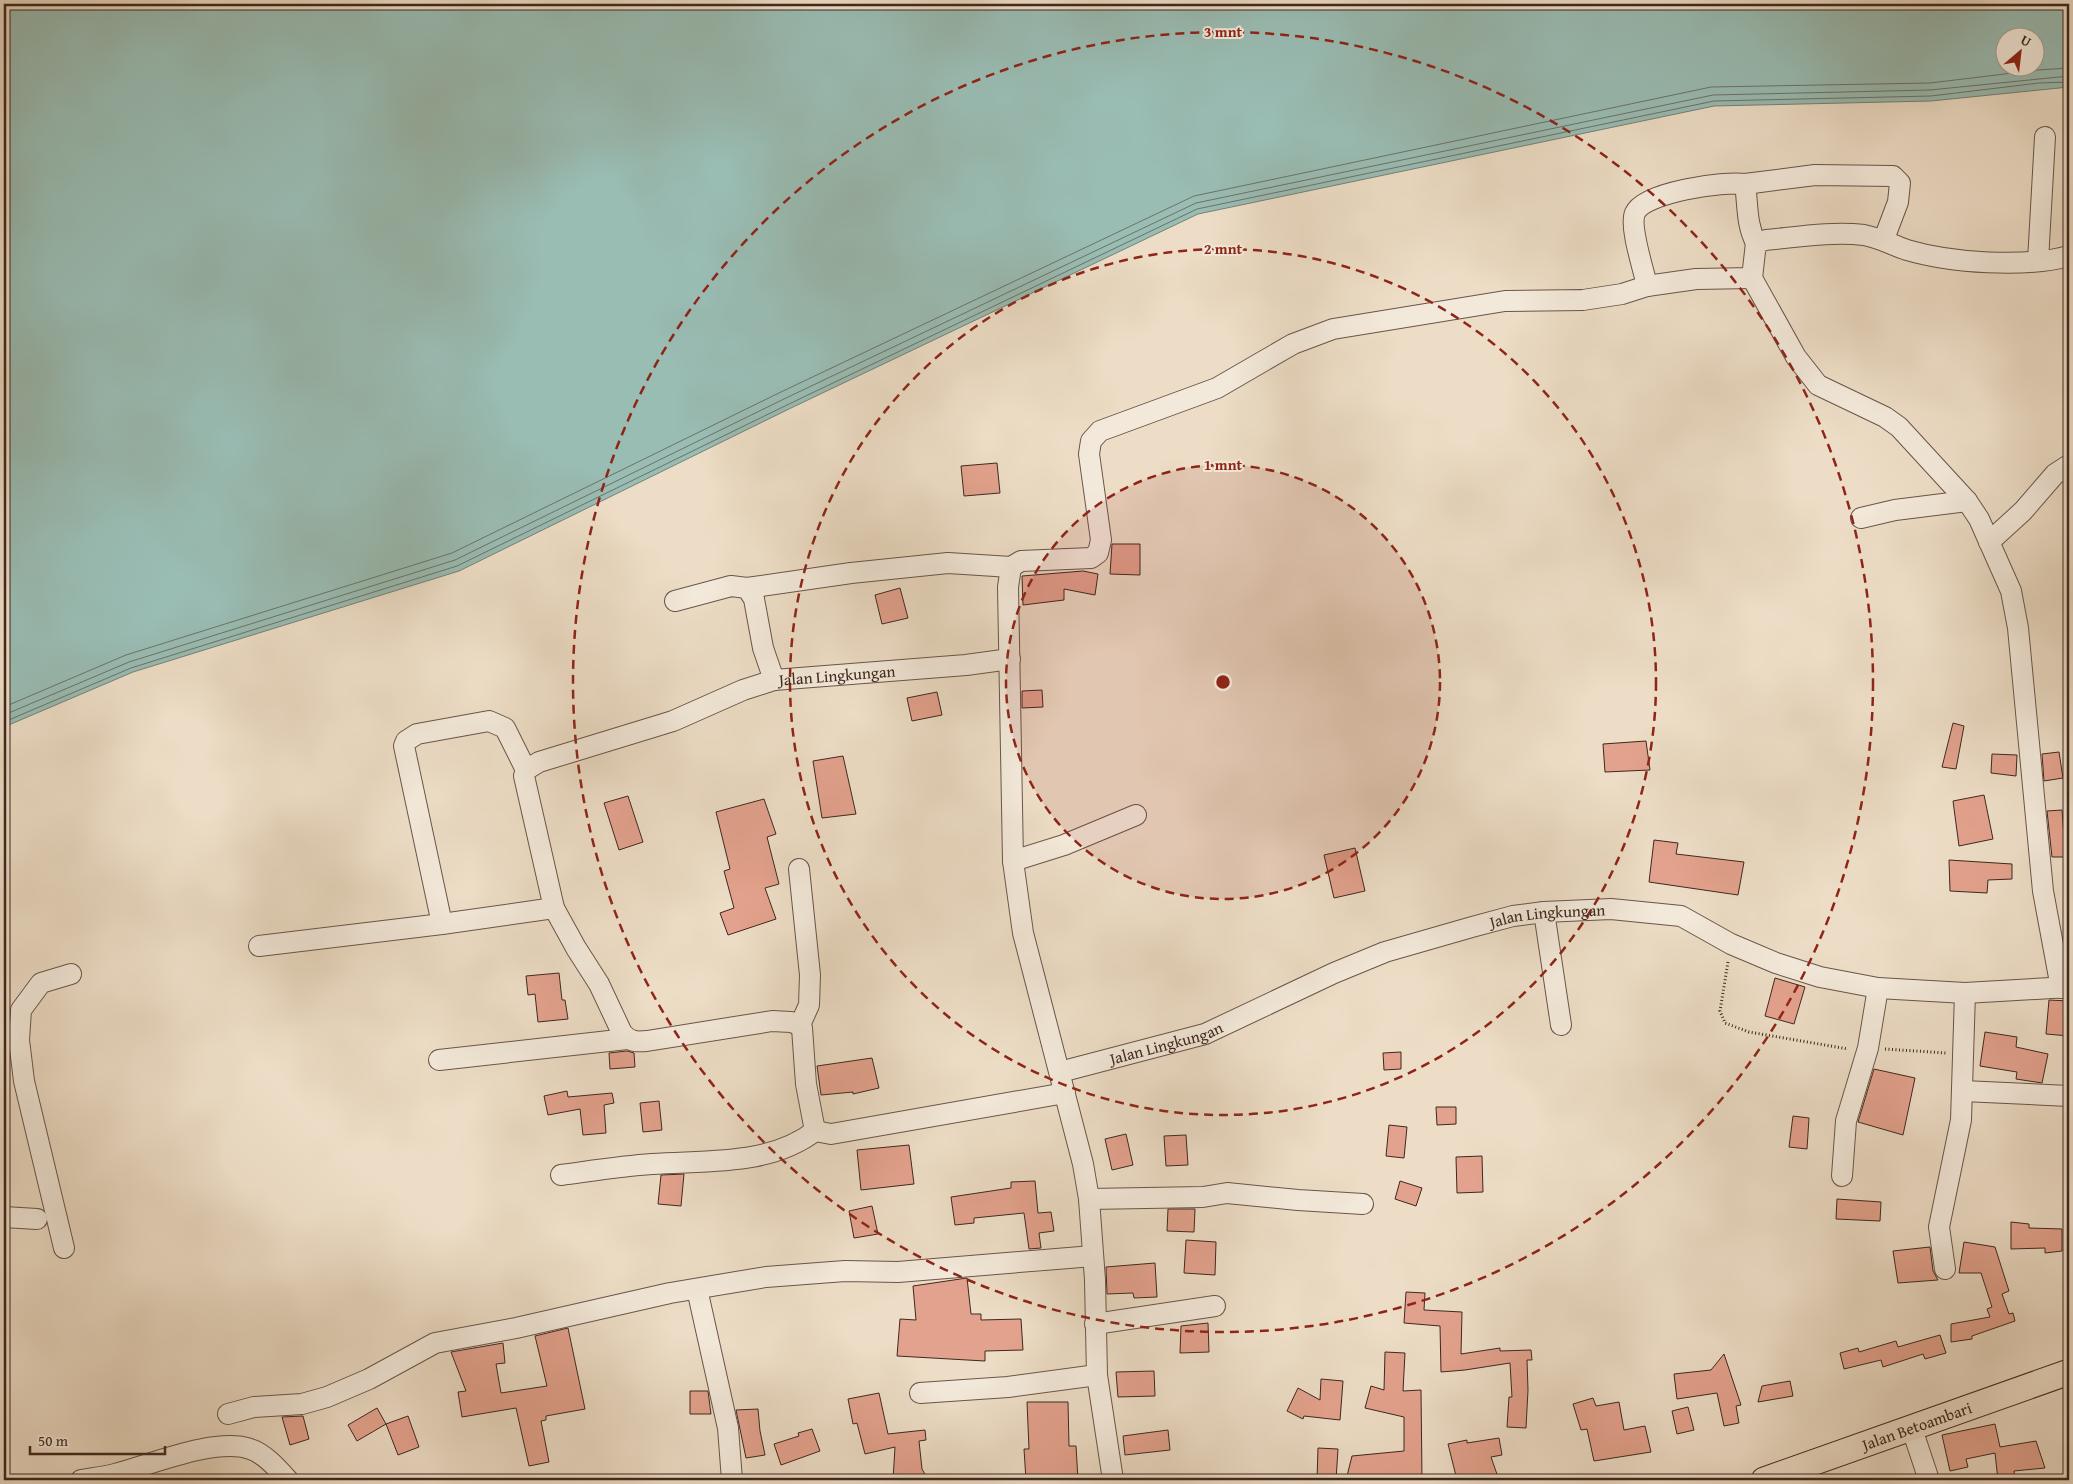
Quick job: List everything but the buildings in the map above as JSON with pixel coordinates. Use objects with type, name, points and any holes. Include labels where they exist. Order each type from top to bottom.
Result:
[{"type":"main road","name":"Jalan Betoambari","points":[[1764,1480],[2069,1372]]},
{"type":"street","points":[[2038,261],[2045,137]]},
{"type":"street","points":[[1647,286],[1634,223],[1635,214],[1640,205],[1653,199],[1698,187],[1726,182],[1745,184],[1815,175],[1893,176],[1900,183],[1898,202],[1884,240]]},
{"type":"street","points":[[1745,184],[1748,220],[1756,243],[1752,278],[1796,357],[1818,385],[1885,417],[1899,427],[1967,501],[1989,542],[2011,591],[2018,628],[2043,891],[2065,988]]},
{"type":"street","points":[[1756,243],[1766,240],[1854,234],[1884,240],[1906,250],[1935,256],[1996,262],[2038,261],[2069,256]]},
{"type":"street","points":[[675,601],[731,586],[747,588],[851,573],[948,563],[1011,566],[1021,562],[1091,558],[1098,553],[1100,540],[1089,454],[1091,441],[1100,431],[1217,388],[1293,344],[1333,329],[1505,301],[1583,300],[1622,294],[1647,286],[1696,279],[1752,278]]},
{"type":"street","points":[[1989,542],[2023,511],[2055,474],[2069,465]]},
{"type":"street","points":[[1862,518],[1896,510],[1967,501]]},
{"type":"street","points":[[1011,566],[1008,587],[1013,861],[1024,933],[1083,1164],[1089,1199],[1097,1375],[1113,1480]]},
{"type":"street","name":"Jalan Lingkungan","points":[[747,588],[754,600],[763,648],[774,680],[966,665],[1010,659]]},
{"type":"street","points":[[526,770],[539,762],[673,721],[743,690],[774,680]]},
{"type":"street","points":[[442,924],[404,746],[406,741],[417,734],[489,721],[505,728],[526,770],[526,786],[554,908],[599,984],[622,1033],[627,1039]]},
{"type":"street","points":[[1013,861],[1064,845],[1136,815]]},
{"type":"street","points":[[799,869],[810,975],[809,1005],[800,1024],[802,1028],[806,1084],[815,1131]]},
{"type":"street","points":[[259,946],[442,924],[554,908]]},
{"type":"street","name":"Jalan Lingkungan","points":[[1060,1072],[1205,1034],[1334,973],[1385,952],[1472,927],[1544,912],[1611,909],[1681,916],[1731,944],[1776,963],[1820,977],[1878,988],[1965,993],[2065,988]]},
{"type":"street","points":[[1544,912],[1561,1025]]},
{"type":"street","points":[[64,1248],[24,1081],[19,1040],[20,1010],[41,983],[72,974]]},
{"type":"street","points":[[1842,1176],[1846,1120],[1868,1048],[1878,988]]},
{"type":"street","points":[[1945,1269],[1938,1227],[1961,1120],[1965,993]]},
{"type":"street","points":[[440,1060],[627,1039],[636,1042],[647,1041],[772,1021],[796,1022],[800,1024]]},
{"type":"street","points":[[1962,1091],[2069,1096]]},
{"type":"street","points":[[561,1175],[651,1164],[726,1161],[761,1155],[796,1144],[815,1131],[831,1134],[983,1109],[1065,1093]]},
{"type":"street","points":[[1089,1199],[1203,1197],[1227,1193],[1364,1204]]},
{"type":"street","points":[[4,1218],[37,1219]]},
{"type":"street","points":[[228,1414],[254,1407],[302,1404],[327,1397],[369,1379],[435,1343],[516,1328],[697,1288],[766,1277],[846,1271],[898,1272],[1093,1256]]},
{"type":"street","points":[[697,1288],[728,1428],[732,1480]]},
{"type":"street","points":[[1095,1324],[1215,1306]]},
{"type":"street","points":[[920,1393],[1008,1387],[1097,1375]]},
{"type":"street","points":[[1912,1429],[1929,1480]]},
{"type":"street","points":[[81,1480],[115,1474],[194,1451],[223,1447],[250,1449],[280,1471],[288,1480]]},
{"type":"path","points":[[1731,944],[1720,1011],[1725,1023],[1749,1032],[1850,1049],[1868,1048],[1964,1054]]},
{"type":"water","points":[[4,4],[2069,4],[2069,87],[1931,101],[1714,106],[1198,214],[791,408],[459,571],[133,672],[4,727]]}]
